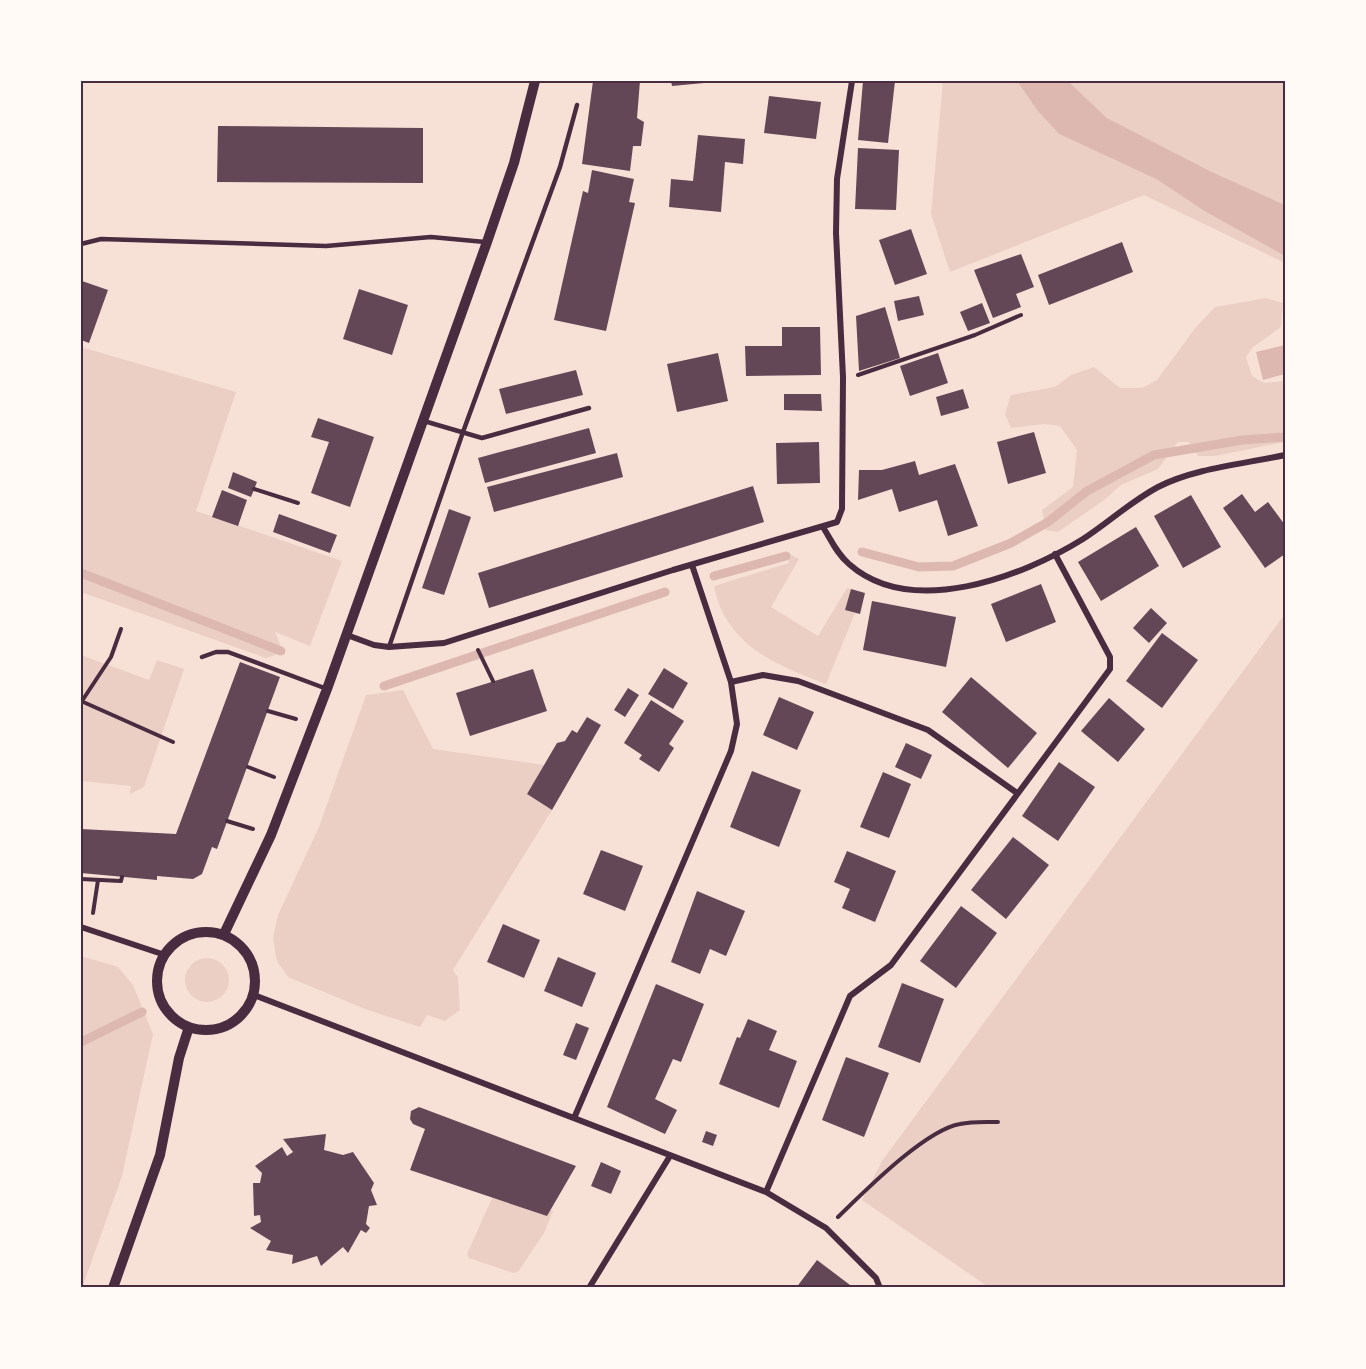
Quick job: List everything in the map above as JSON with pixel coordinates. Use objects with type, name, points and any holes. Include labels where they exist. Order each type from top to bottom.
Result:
[{"type":"street","points":[[224,934],[291,786],[347,635],[514,163],[535,81]]},
{"type":"street","points":[[347,635],[374,645],[389,647],[444,643],[837,522],[842,509],[843,376],[837,272],[837,179],[852,81]]},
{"type":"street","points":[[824,527],[836,550],[848,564],[881,584],[919,590],[950,590],[971,586],[1055,554],[1083,538],[1159,486],[1187,476],[1285,455]]},
{"type":"street","points":[[766,1192],[850,996],[891,965],[1110,669],[1110,657],[1055,554]]},
{"type":"street","points":[[575,1116],[731,751],[737,724],[731,682],[692,565]]},
{"type":"street","points":[[731,682],[764,675],[798,681],[928,730],[1017,793]]},
{"type":"street","points":[[81,927],[165,955]]},
{"type":"street","points":[[207,931],[224,934],[236,941],[253,965],[256,980],[254,994],[247,1009],[236,1021],[213,1029],[189,1027],[177,1021],[160,997],[158,975],[165,955],[176,942],[190,934],[207,931]]},
{"type":"street","points":[[254,994],[575,1116],[670,1156],[766,1192],[826,1228],[876,1278],[880,1288]]},
{"type":"street","points":[[113,1288],[160,1155],[179,1059],[189,1027]]},
{"type":"street","points":[[588,1288],[670,1156]]},
{"type":"lane","points":[[389,647],[463,432],[560,167],[578,105]]},
{"type":"lane","points":[[81,244],[101,239],[326,246],[431,237],[487,242]]},
{"type":"lane","points":[[422,420],[482,438],[589,408]]},
{"type":"lane","points":[[202,657],[216,652],[228,652],[327,689]]},
{"type":"path","points":[[843,376],[857,375],[975,335],[1021,315]]},
{"type":"path","points":[[254,489],[298,503]]},
{"type":"path","points":[[121,629],[111,657],[82,701],[173,741]]},
{"type":"path","points":[[478,650],[481,658],[488,665],[493,681]]},
{"type":"path","points":[[268,711],[314,725]]},
{"type":"path","points":[[248,767],[291,786]]},
{"type":"path","points":[[227,821],[270,835]]},
{"type":"path","points":[[81,879],[122,881],[122,877]]},
{"type":"path","points":[[91,929],[98,880]]},
{"type":"path","points":[[826,1228],[915,1149],[939,1131],[959,1124],[998,1122]]},
{"type":"shaded area","points":[[943,81],[1017,81],[1037,110],[1059,134],[1156,179],[1206,212],[1285,256],[1285,263],[1144,195],[950,272],[931,214]]},
{"type":"shaded area","points":[[1017,81],[1068,81],[1107,118],[1212,172],[1285,205],[1285,256],[1206,212],[1156,179],[1059,134],[1037,110]]},
{"type":"shaded area","points":[[1068,81],[1285,81],[1285,205],[1212,172],[1107,118]]},
{"type":"shaded area","points":[[1266,298],[1283,303],[1281,327],[1253,347],[1246,357],[1252,376],[1264,383],[1285,381],[1285,442],[1215,456],[1198,456],[1188,442],[1178,442],[1158,469],[1121,485],[1104,500],[1058,532],[1046,530],[1042,510],[1073,487],[1077,450],[1060,426],[1044,424],[1011,428],[1005,414],[1011,395],[1055,387],[1071,375],[1094,367],[1120,388],[1142,388],[1157,380],[1196,327],[1215,307]]},
{"type":"shaded area","points":[[1285,345],[1285,374],[1263,380],[1256,352]]},
{"type":"shaded area","points":[[81,347],[236,392],[196,511],[342,561],[310,646],[275,632],[280,644],[278,654],[266,658],[81,592]]},
{"type":"shaded area","points":[[786,552],[799,559],[771,607],[818,636],[847,588],[851,589],[845,610],[855,613],[826,684],[789,669],[755,650],[729,623],[720,606],[714,586],[789,563]]},
{"type":"shaded area","points":[[1285,614],[1285,1288],[990,1288],[862,1200],[882,1161]]},
{"type":"shaded area","points":[[81,655],[149,680],[157,660],[184,669],[144,787],[130,794],[131,786],[81,781]]},
{"type":"shaded area","points":[[403,690],[433,749],[544,765],[527,794],[552,810],[453,970],[458,977],[460,1010],[445,1021],[427,1015],[420,1027],[365,1009],[288,977],[277,961],[273,939],[278,915],[319,827],[366,695]]},
{"type":"shaded area","points":[[81,956],[118,967],[133,985],[153,1034],[122,1176],[82,1288]]},
{"type":"shaded area","points":[[207,958],[222,965],[229,980],[222,995],[207,1002],[192,995],[185,980],[192,965]]},
{"type":"shaded area","points":[[499,1193],[553,1211],[544,1233],[518,1272],[513,1273],[469,1258],[467,1254],[493,1196]]},
{"type":"building","points":[[593,81],[640,81],[637,118],[644,122],[641,146],[633,146],[630,171],[582,164]]},
{"type":"building","points":[[671,81],[703,81],[704,83],[672,86]]},
{"type":"building","points":[[863,81],[895,81],[888,143],[858,140]]},
{"type":"building","points":[[769,96],[821,102],[816,139],[764,133]]},
{"type":"building","points":[[218,126],[423,128],[423,183],[217,182]]},
{"type":"building","points":[[698,135],[745,139],[743,164],[725,162],[721,212],[669,207],[671,179],[693,181]]},
{"type":"building","points":[[858,148],[899,150],[896,210],[855,209]]},
{"type":"building","points":[[592,170],[634,179],[629,202],[635,203],[606,331],[554,320],[583,191],[588,193]]},
{"type":"building","points":[[911,229],[927,274],[895,285],[879,240]]},
{"type":"building","points":[[1122,242],[1133,272],[1049,305],[1038,275]]},
{"type":"building","points":[[1021,254],[1034,287],[1016,294],[1021,307],[993,318],[974,270]]},
{"type":"building","points":[[82,281],[108,290],[89,343],[81,340]]},
{"type":"building","points":[[359,289],[408,305],[392,355],[343,339]]},
{"type":"building","points":[[919,296],[924,315],[898,321],[894,301]]},
{"type":"building","points":[[982,303],[990,323],[968,331],[960,312]]},
{"type":"building","points":[[885,307],[900,358],[859,371],[856,316]]},
{"type":"building","points":[[782,327],[820,327],[821,375],[746,376],[745,346],[782,346]]},
{"type":"building","points":[[718,353],[728,401],[677,412],[667,364]]},
{"type":"building","points":[[938,353],[948,383],[910,396],[900,366]]},
{"type":"building","points":[[576,370],[583,395],[506,414],[499,389]]},
{"type":"building","points":[[963,389],[969,408],[941,416],[936,397]]},
{"type":"building","points":[[784,394],[821,394],[822,411],[784,410]]},
{"type":"building","points":[[318,418],[374,437],[350,507],[311,493],[329,442],[311,437]]},
{"type":"building","points":[[589,428],[596,453],[485,483],[478,458]]},
{"type":"building","points":[[1034,432],[1046,473],[1008,484],[997,442]]},
{"type":"building","points":[[819,442],[820,483],[777,484],[776,443]]},
{"type":"building","points":[[617,453],[623,477],[494,512],[487,487]]},
{"type":"building","points":[[915,461],[919,475],[955,464],[978,526],[948,536],[937,500],[899,512],[892,489],[858,500],[859,470],[882,470]]},
{"type":"building","points":[[233,472],[257,482],[251,497],[228,488]]},
{"type":"building","points":[[753,486],[764,522],[489,608],[478,573]]},
{"type":"building","points":[[222,490],[247,500],[238,526],[212,517]]},
{"type":"building","points":[[1242,494],[1255,512],[1268,502],[1285,525],[1285,554],[1265,568],[1223,508]]},
{"type":"building","points":[[1191,495],[1221,547],[1183,568],[1154,516]]},
{"type":"building","points":[[449,509],[471,517],[444,595],[422,588]]},
{"type":"building","points":[[279,514],[337,535],[330,553],[273,532]]},
{"type":"building","points":[[1136,527],[1159,566],[1101,601],[1078,562]]},
{"type":"building","points":[[1041,584],[1056,622],[1006,642],[991,604]]},
{"type":"building","points":[[851,589],[865,593],[860,614],[845,610]]},
{"type":"building","points":[[872,601],[956,617],[946,667],[863,650]]},
{"type":"building","points":[[1151,608],[1167,623],[1149,643],[1133,628]]},
{"type":"building","points":[[1162,633],[1198,660],[1162,708],[1126,681]]},
{"type":"building","points":[[240,662],[280,677],[217,849],[212,847],[202,874],[193,879],[157,876],[157,880],[81,873],[81,829],[176,834]]},
{"type":"building","points":[[664,668],[688,683],[673,709],[648,694]]},
{"type":"building","points":[[533,669],[547,711],[470,736],[456,693]]},
{"type":"building","points":[[971,677],[1037,733],[1008,768],[942,712]]},
{"type":"building","points":[[628,688],[639,695],[625,717],[614,710]]},
{"type":"building","points":[[779,697],[814,712],[797,750],[763,735]]},
{"type":"building","points":[[1109,698],[1145,729],[1118,762],[1081,731]]},
{"type":"building","points":[[651,700],[684,721],[669,744],[674,748],[659,772],[639,759],[642,755],[624,743]]},
{"type":"building","points":[[587,717],[601,725],[552,810],[527,794],[557,743],[565,741],[572,730],[577,733]]},
{"type":"building","points":[[906,743],[932,755],[921,779],[895,767]]},
{"type":"building","points":[[1059,762],[1095,787],[1058,841],[1022,816]]},
{"type":"building","points":[[752,771],[801,790],[779,847],[730,827]]},
{"type":"building","points":[[883,772],[911,784],[889,838],[860,827]]},
{"type":"building","points":[[1013,837],[1049,865],[1006,919],[971,890]]},
{"type":"building","points":[[601,850],[643,866],[625,911],[583,894]]},
{"type":"building","points":[[847,851],[896,871],[875,922],[842,908],[850,889],[834,882]]},
{"type":"building","points":[[697,891],[745,911],[726,956],[710,949],[700,974],[671,962]]},
{"type":"building","points":[[961,906],[997,933],[956,988],[920,961]]},
{"type":"building","points":[[503,924],[540,940],[524,978],[487,962]]},
{"type":"building","points":[[558,957],[596,973],[582,1007],[544,991]]},
{"type":"building","points":[[902,983],[944,999],[920,1063],[878,1047]]},
{"type":"building","points":[[656,984],[704,1004],[681,1062],[673,1059],[655,1099],[677,1110],[665,1134],[607,1107]]},
{"type":"building","points":[[748,1019],[777,1031],[769,1050],[797,1061],[779,1108],[719,1084],[737,1037],[740,1038]]},
{"type":"building","points":[[576,1023],[589,1028],[576,1060],[563,1055]]},
{"type":"building","points":[[846,1057],[889,1073],[864,1137],[822,1120]]},
{"type":"building","points":[[419,1107],[576,1166],[547,1216],[410,1170],[425,1129],[413,1124],[410,1119],[411,1111]]},
{"type":"building","points":[[706,1131],[717,1135],[713,1146],[702,1142]]},
{"type":"building","points":[[326,1134],[324,1150],[343,1155],[353,1152],[374,1183],[371,1190],[377,1205],[369,1206],[366,1224],[370,1228],[366,1233],[361,1230],[348,1253],[343,1247],[321,1266],[317,1256],[292,1264],[293,1255],[266,1250],[271,1241],[250,1228],[261,1222],[260,1215],[254,1216],[253,1183],[260,1183],[262,1173],[255,1166],[282,1147],[287,1156],[293,1152],[283,1139]]},
{"type":"building","points":[[601,1162],[621,1171],[611,1194],[591,1186]]},
{"type":"building","points":[[817,1260],[854,1288],[796,1288]]},
{"type":"waterway","points":[[862,552],[919,567],[953,566],[1011,543],[1048,522],[1087,491],[1154,455],[1242,440],[1285,437]]},
{"type":"waterway","points":[[714,576],[786,556]]},
{"type":"waterway","points":[[81,573],[281,651]]},
{"type":"waterway","points":[[384,686],[665,592]]},
{"type":"waterway","points":[[81,1042],[142,1012]]}]
